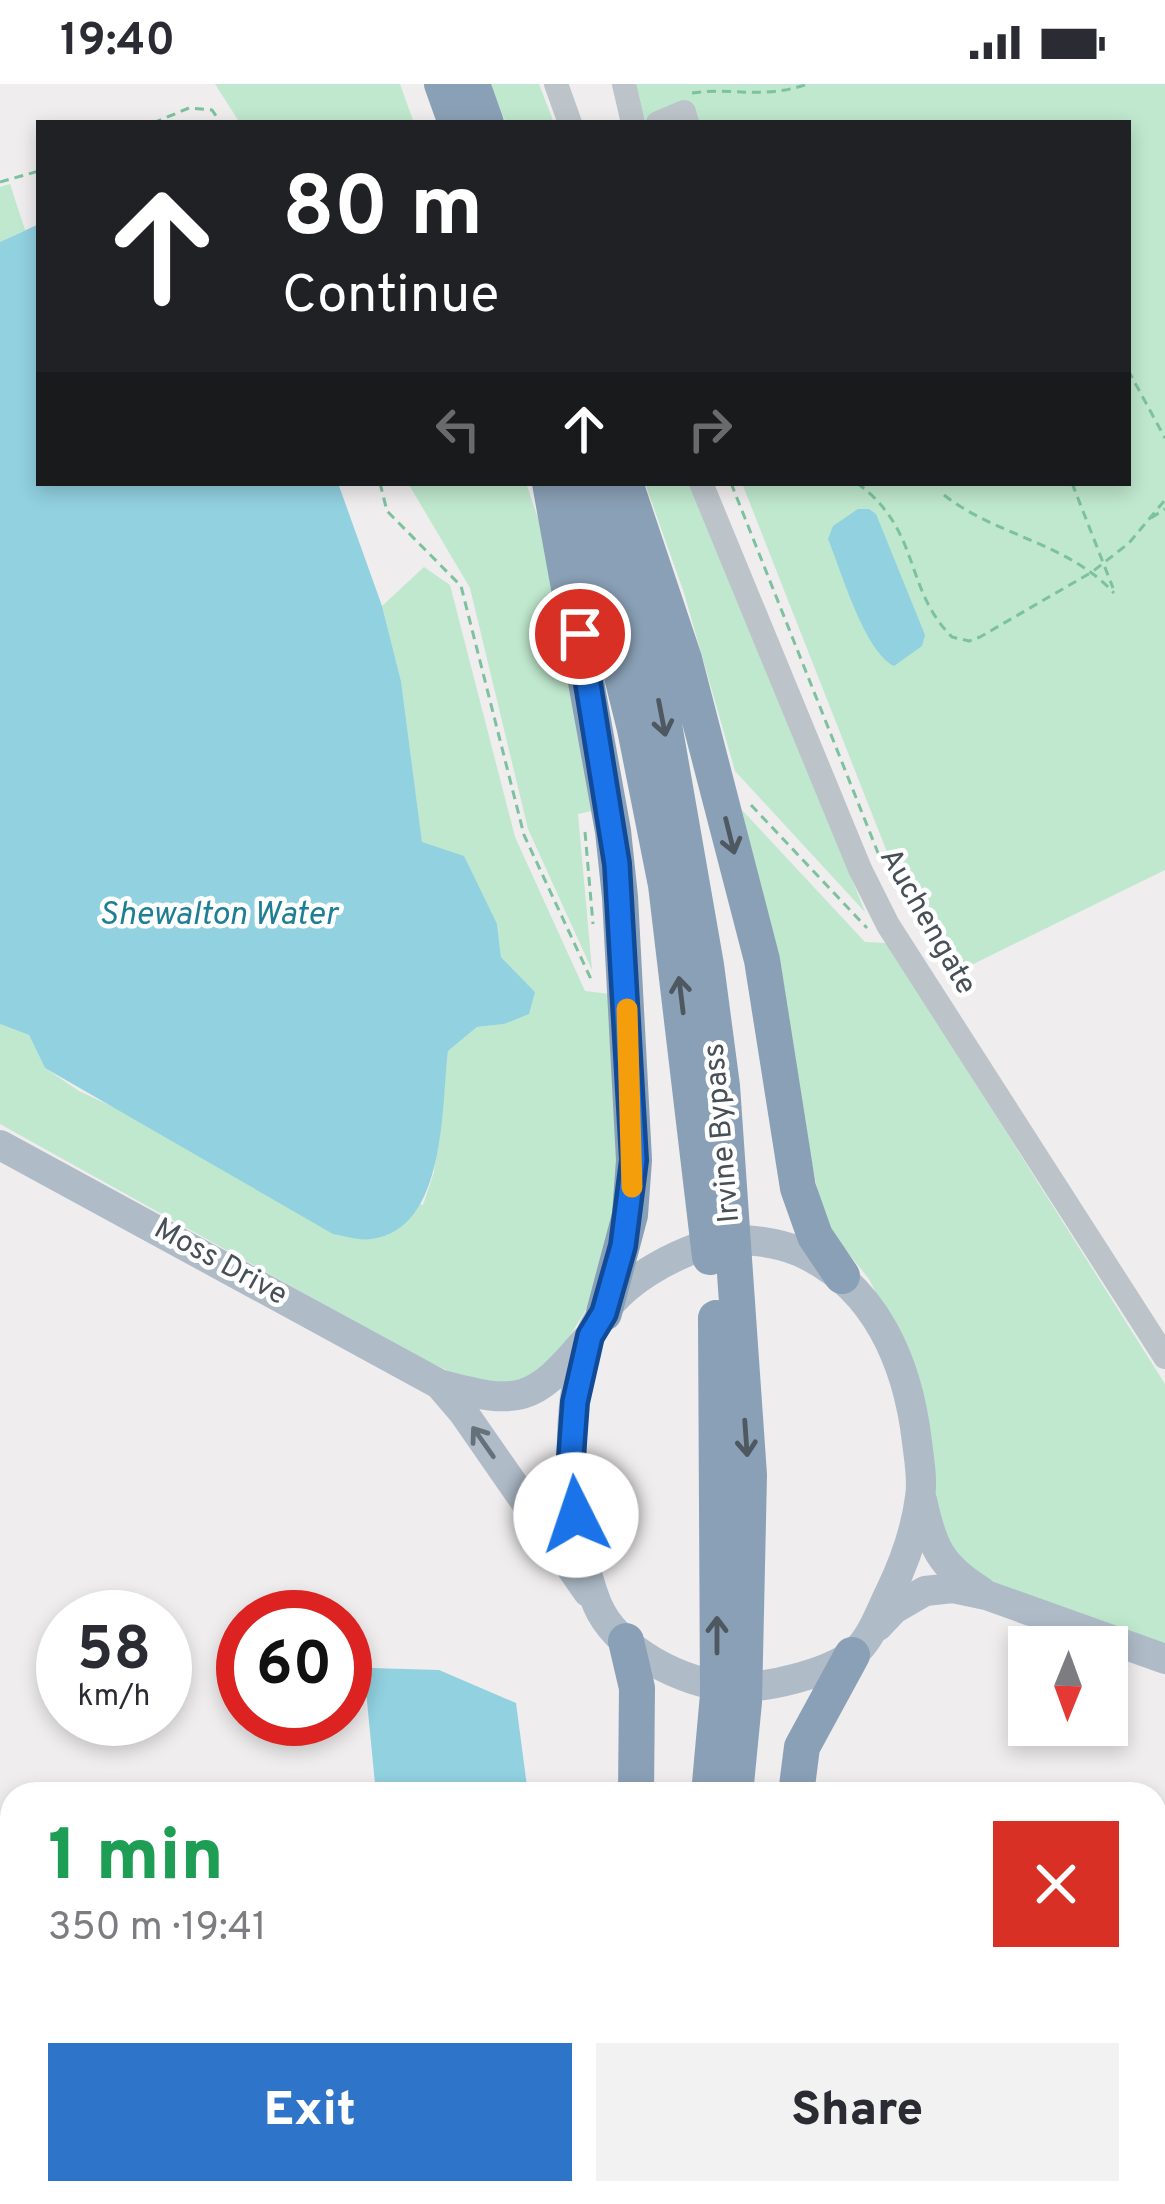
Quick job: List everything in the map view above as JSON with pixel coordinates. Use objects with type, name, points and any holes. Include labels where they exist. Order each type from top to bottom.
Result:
[{"type":"highway","points":[[442,84],[455,120]]},
{"type":"highway","points":[[472,84],[485,120]]},
{"type":"highway","points":[[551,486],[587,674],[620,897],[634,1160],[630,1215],[597,1325]]},
{"type":"highway","name":"Irvine Bypass","points":[[575,486],[635,729],[666,885],[716,1314],[718,1695],[710,1782]]},
{"type":"highway","name":"Irvine Bypass","points":[[602,486],[662,713],[722,1086],[749,1475],[744,1702],[737,1782]]},
{"type":"highway","points":[[626,486],[684,659],[762,960],[798,1187],[815,1236],[842,1276]]},
{"type":"highway","points":[[626,1641],[637,1688],[636,1782]]},
{"type":"highway","points":[[798,1782],[802,1747],[859,1647]]},
{"type":"main road","name":"Moss Drive","points":[[0,1145],[439,1384],[509,1397],[537,1390],[597,1325]]},
{"type":"main road","points":[[986,1595],[953,1574],[929,1536],[913,1407],[902,1369],[886,1329],[842,1276],[798,1251],[764,1241],[727,1239],[675,1256],[630,1287],[597,1325],[575,1402],[571,1457],[576,1515],[598,1607],[626,1641],[661,1665],[698,1682],[734,1688],[798,1678],[859,1647],[894,1609],[925,1591],[953,1588],[986,1595],[1165,1659]]},
{"type":"main road","name":"Moss Drive","points":[[439,1384],[598,1607]]},
{"type":"main road","points":[[859,1647],[899,1572],[921,1494]]},
{"type":"street","points":[[556,84],[569,120]]},
{"type":"street","points":[[624,84],[632,120]]},
{"type":"street","name":"Auchengate","points":[[702,486],[860,869],[888,925],[1165,1357]]},
{"type":"path","points":[[679,97],[696,92],[781,93],[808,84]]},
{"type":"path","points":[[160,120],[189,108],[212,110],[219,120]]},
{"type":"path","points":[[0,182],[36,172]]},
{"type":"path","points":[[1131,376],[1165,438]]},
{"type":"path","points":[[381,486],[388,511],[461,586],[524,835],[590,977],[598,973]]},
{"type":"path","points":[[732,486],[886,875]]},
{"type":"path","points":[[860,486],[890,512],[934,615],[952,637],[969,640],[1101,566],[1165,500]]},
{"type":"path","points":[[944,495],[974,514],[1052,547],[1113,590],[1073,486]]},
{"type":"path","points":[[1145,522],[1165,509]]},
{"type":"path","points":[[737,790],[864,928],[888,925]]},
{"type":"path","points":[[584,819],[594,929]]},
{"type":"green space","points":[[215,84],[400,84],[413,120],[238,120]]},
{"type":"green space","points":[[490,84],[539,84],[553,120],[505,120]]},
{"type":"green space","points":[[633,84],[1165,84],[1165,870],[953,974],[909,908],[743,486],[1131,486],[1131,120],[645,120]]},
{"type":"green space","points":[[10,184],[25,230],[0,242],[0,187]]},
{"type":"green space","points":[[410,486],[527,486],[549,550],[596,810],[578,814],[592,970],[528,829],[470,588]]},
{"type":"green space","points":[[646,486],[695,486],[865,912],[735,771],[684,593]]},
{"type":"green space","points":[[424,567],[450,585],[515,837],[585,991],[610,994],[627,1167],[587,1308],[561,1350],[540,1371],[511,1385],[478,1384],[422,1359],[0,1124],[0,1024],[29,1035],[45,1068],[124,1112],[423,1205],[434,1172],[448,1051],[477,1027],[504,1024],[535,992],[501,957],[497,924],[422,843],[401,681],[382,606]]},
{"type":"green space","points":[[742,810],[865,942],[887,943],[1165,1384],[1165,1649],[1128,1635],[1128,1626],[1103,1626],[988,1583],[956,1558],[937,1530],[915,1372],[869,1279],[824,1223]]},
{"type":"water","name":"Shewalton Water","points":[[36,225],[36,486],[339,486],[382,606],[401,681],[422,842],[464,856],[497,924],[501,957],[535,992],[529,1014],[504,1024],[477,1027],[448,1051],[441,1132],[427,1190],[414,1214],[396,1231],[367,1239],[333,1234],[45,1068],[29,1035],[0,1024],[0,242]]},
{"type":"water","points":[[858,509],[876,514],[925,635],[922,646],[894,666],[883,658],[863,627],[828,539],[833,526]]},
{"type":"water","points":[[372,1668],[439,1670],[516,1703],[526,1782],[375,1782]]},
{"type":"slow traffic","points":[[627,1009],[632,1187]]},
{"type":"route","points":[[576,1515],[571,1457],[575,1402],[590,1336],[604,1313],[623,1246],[634,1160],[617,864],[580,634]]}]
